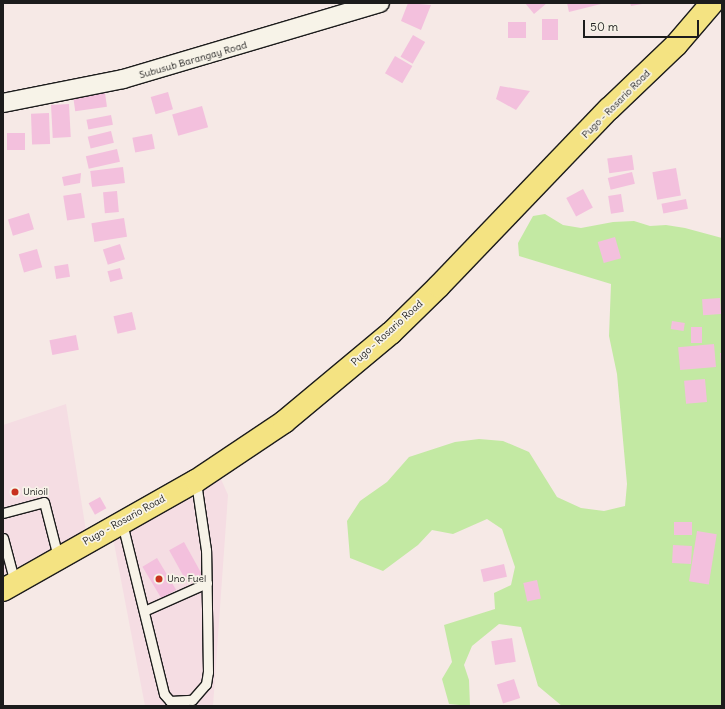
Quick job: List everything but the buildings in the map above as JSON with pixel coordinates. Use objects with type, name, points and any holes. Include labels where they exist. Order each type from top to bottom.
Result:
[{"type":"main road","name":"Pugo - Rosario Road","points":[[9,586],[196,480],[284,422],[391,333],[609,109],[676,45],[712,3]]},
{"type":"street","name":"Subusub Barangay Road","points":[[3,103],[123,79],[380,3]]},
{"type":"lane","points":[[122,523],[164,694],[170,700],[192,700],[206,684],[208,672],[206,550],[196,480]]},
{"type":"lane","points":[[3,513],[44,502],[58,557]]},
{"type":"lane","points":[[3,538],[9,586]]},
{"type":"lane","points":[[144,611],[207,583]]},
{"type":"shaded area","points":[[66,404],[86,531],[3,575],[3,425]]},
{"type":"shaded area","points":[[221,479],[228,495],[213,706],[145,706],[113,538]]},
{"type":"green space","points":[[545,214],[563,225],[581,228],[613,222],[634,221],[650,226],[666,225],[685,228],[722,238],[722,706],[562,706],[538,686],[521,627],[499,624],[472,646],[464,665],[469,680],[470,706],[449,704],[442,679],[452,662],[444,625],[495,609],[494,593],[511,585],[515,567],[502,529],[487,519],[453,534],[432,530],[418,545],[383,571],[350,558],[347,521],[360,501],[387,482],[409,457],[455,442],[479,439],[503,441],[529,452],[557,497],[581,508],[604,511],[625,506],[627,484],[617,374],[609,336],[611,284],[519,256],[518,243],[533,216]]},
{"type":"place","name":"Unioil","points":[[15,492]]},
{"type":"place","name":"Uno Fuel","points":[[159,579]]}]
